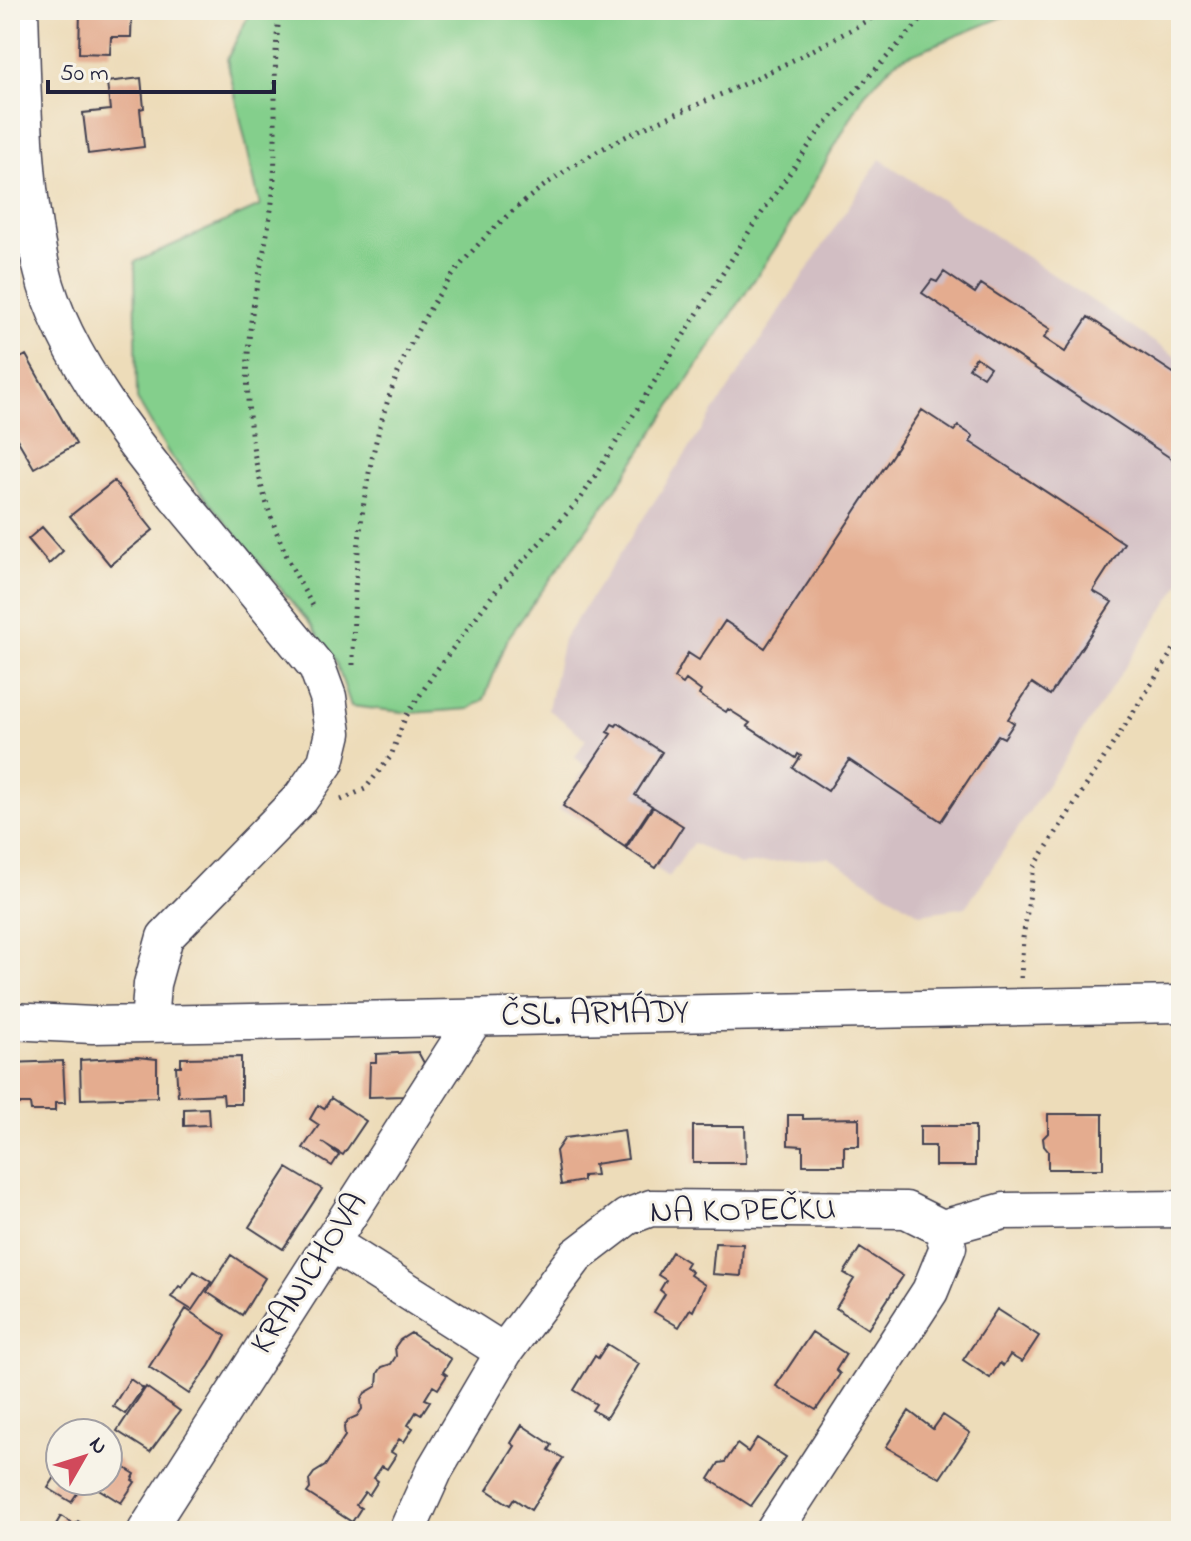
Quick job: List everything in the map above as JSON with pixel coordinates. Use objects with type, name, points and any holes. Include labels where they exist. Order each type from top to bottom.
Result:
[{"type":"street","points":[[20,10],[28,186],[42,272],[60,320],[94,384],[169,489],[317,667],[328,697],[333,733],[326,762],[301,798],[165,937],[152,984],[149,1024]]},
{"type":"street","name":"ČSL. ARMÁDY","points":[[10,1021],[93,1025],[1181,1004]]},
{"type":"street","name":"KRANICHOVA","points":[[146,1531],[475,1018]]},
{"type":"street","name":"NA KOPEČKU","points":[[407,1531],[435,1469],[504,1352],[576,1256],[627,1217],[651,1208],[906,1210],[942,1228]]},
{"type":"street","points":[[774,1531],[930,1291],[948,1247],[942,1228],[1004,1211],[1181,1209]]},
{"type":"street","points":[[330,1242],[504,1352]]},
{"type":"path","points":[[280,10],[272,197],[252,313],[246,394],[251,443],[274,528],[314,609]]},
{"type":"path","points":[[345,656],[353,667],[353,590],[368,476],[391,384],[420,321],[453,273],[489,232],[534,192],[587,157],[660,119],[749,81],[885,10]]},
{"type":"path","points":[[341,800],[365,789],[391,756],[405,718],[435,672],[498,588],[581,498],[752,227],[820,130],[930,10]]},
{"type":"path","points":[[1019,1007],[1023,938],[1034,867],[1181,638]]},
{"type":"path","points":[[332,810],[346,788]]},
{"type":"shaded area","points":[[880,159],[1181,360],[1181,583],[966,907],[920,914],[828,857],[740,865],[693,843],[669,877],[573,814],[559,810],[586,767],[575,757],[586,739],[548,709],[563,640]]},
{"type":"green space","points":[[251,10],[1014,10],[897,60],[865,93],[784,235],[622,480],[508,638],[484,699],[469,709],[411,713],[351,706],[336,662],[311,625],[169,454],[137,399],[135,262],[260,206],[227,59]]},
{"type":"building","points":[[80,10],[132,10],[131,37],[111,37],[110,54],[79,53]]},
{"type":"building","points":[[141,78],[144,147],[88,154],[83,113],[110,110],[107,82]]},
{"type":"building","points":[[944,272],[975,293],[981,284],[1050,329],[1044,338],[1065,352],[1088,317],[1181,378],[1181,465],[922,293],[932,280],[937,282]]},
{"type":"building","points":[[26,355],[76,444],[34,468],[10,427],[10,364]]},
{"type":"building","points":[[976,357],[990,367],[983,377],[969,368]]},
{"type":"building","points":[[922,410],[954,431],[958,426],[973,436],[970,442],[1124,543],[1093,591],[1112,602],[1050,695],[1032,683],[1008,719],[1014,723],[1004,738],[998,735],[941,821],[849,760],[828,791],[793,768],[801,756],[798,754],[796,758],[747,726],[750,723],[699,695],[701,691],[686,680],[683,684],[674,678],[688,653],[699,660],[725,621],[765,648]]},
{"type":"building","points":[[114,481],[153,530],[110,565],[70,516]]},
{"type":"building","points":[[42,527],[63,551],[49,564],[28,539]]},
{"type":"building","points":[[618,723],[662,752],[635,795],[652,806],[625,847],[563,806],[611,734],[607,732],[612,724],[616,726]]},
{"type":"building","points":[[653,807],[683,826],[656,868],[626,848]]},
{"type":"building","points":[[418,1052],[424,1063],[404,1096],[369,1097],[370,1062],[376,1062],[376,1054]]},
{"type":"building","points":[[241,1057],[241,1104],[224,1104],[223,1094],[178,1096],[176,1066],[181,1066],[181,1058]]},
{"type":"building","points":[[157,1059],[157,1097],[81,1099],[80,1060]]},
{"type":"building","points":[[63,1061],[65,1103],[55,1103],[55,1111],[31,1111],[30,1104],[10,1104],[10,1063]]},
{"type":"building","points":[[331,1098],[366,1121],[343,1155],[322,1142],[339,1155],[332,1166],[303,1148],[319,1125],[310,1119],[318,1105],[324,1109]]},
{"type":"building","points":[[208,1108],[209,1125],[184,1126],[184,1109]]},
{"type":"building","points":[[1048,1114],[1103,1114],[1103,1169],[1048,1169],[1048,1151],[1043,1138],[1048,1133]]},
{"type":"building","points":[[788,1115],[803,1115],[803,1119],[859,1118],[859,1146],[844,1146],[844,1165],[803,1165],[803,1146],[788,1145]]},
{"type":"building","points":[[693,1126],[745,1126],[746,1163],[693,1163]]},
{"type":"building","points":[[920,1126],[975,1126],[975,1166],[935,1166],[935,1146],[920,1146]]},
{"type":"building","points":[[624,1130],[628,1159],[594,1164],[596,1175],[583,1176],[583,1181],[561,1185],[556,1151],[565,1138]]},
{"type":"building","points":[[287,1168],[322,1189],[283,1249],[249,1227]]},
{"type":"building","points":[[715,1243],[743,1244],[741,1276],[712,1274]]},
{"type":"building","points":[[860,1248],[903,1276],[868,1329],[836,1308],[854,1279],[844,1273]]},
{"type":"building","points":[[672,1252],[688,1262],[685,1267],[692,1272],[690,1275],[705,1285],[693,1311],[690,1309],[679,1327],[654,1312],[665,1294],[660,1290],[666,1280],[658,1275]]},
{"type":"building","points":[[231,1255],[265,1278],[242,1315],[207,1292]]},
{"type":"building","points":[[194,1271],[211,1282],[192,1310],[171,1297]]},
{"type":"building","points":[[186,1309],[226,1336],[189,1394],[149,1367]]},
{"type":"building","points":[[997,1309],[1039,1336],[1022,1362],[1010,1355],[990,1378],[963,1360]]},
{"type":"building","points":[[812,1332],[846,1354],[836,1370],[840,1374],[816,1410],[776,1386]]},
{"type":"building","points":[[411,1333],[451,1359],[443,1372],[447,1375],[438,1389],[433,1386],[425,1399],[430,1401],[421,1415],[416,1412],[408,1425],[413,1428],[404,1442],[399,1439],[391,1452],[396,1455],[387,1469],[382,1466],[374,1478],[378,1481],[369,1495],[365,1492],[356,1505],[361,1508],[352,1522],[307,1493],[309,1480],[325,1466],[345,1436],[344,1427],[362,1409],[361,1400],[365,1393],[377,1386],[378,1373],[396,1356],[395,1347]]},
{"type":"building","points":[[607,1344],[639,1364],[606,1418],[592,1410],[596,1404],[574,1390],[595,1356],[598,1358]]},
{"type":"building","points":[[130,1379],[143,1388],[125,1414],[113,1406]]},
{"type":"building","points":[[146,1387],[180,1411],[150,1452],[124,1435],[124,1420]]},
{"type":"building","points":[[909,1411],[933,1429],[943,1415],[970,1433],[940,1478],[886,1447]]},
{"type":"building","points":[[522,1425],[552,1445],[549,1450],[563,1458],[531,1510],[514,1499],[510,1505],[487,1490],[515,1446],[511,1443]]},
{"type":"building","points":[[757,1438],[786,1457],[751,1506],[709,1479],[737,1444],[748,1452]]},
{"type":"building","points":[[124,1467],[135,1474],[132,1480],[135,1482],[121,1503],[111,1497],[124,1497]]},
{"type":"building","points":[[61,1516],[75,1525],[78,1521],[90,1529],[52,1531]]}]
